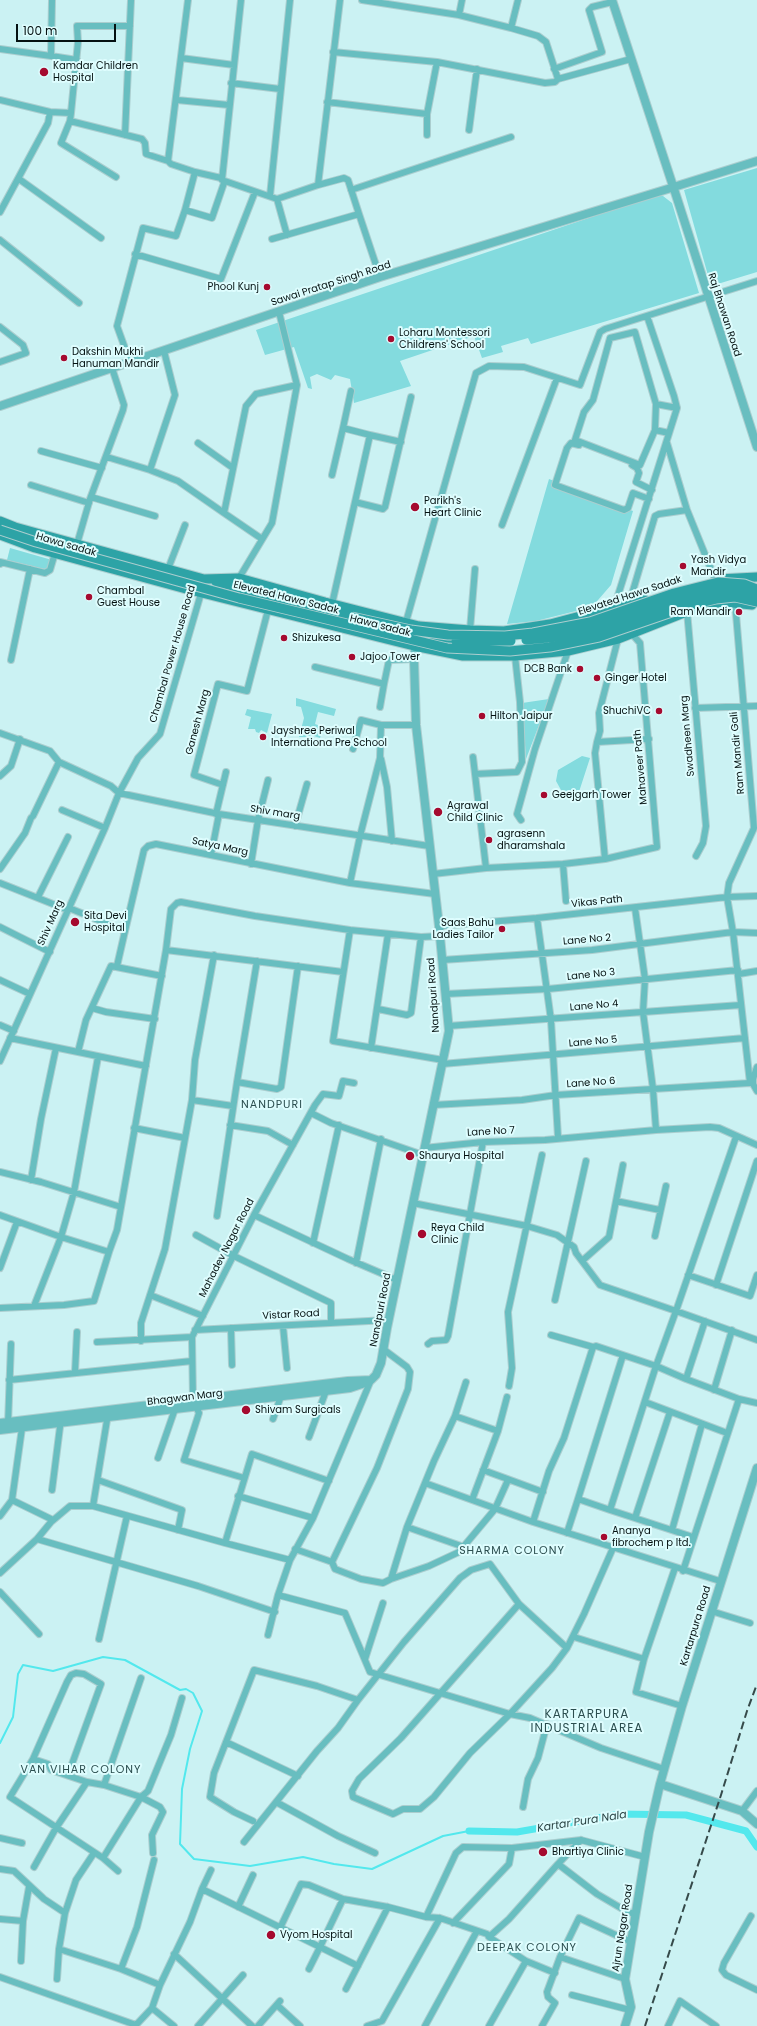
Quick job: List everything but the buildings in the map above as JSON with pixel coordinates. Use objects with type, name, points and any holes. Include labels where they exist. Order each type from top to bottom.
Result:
[{"type":"main road","name":"Hawa sadak","points":[[0,521],[15,527],[204,579],[239,578],[419,626],[470,630],[504,631],[550,624],[629,604],[715,579],[757,577]]},
{"type":"main road","name":"Elevated Hawa Sadak","points":[[0,530],[36,542],[238,598],[447,648],[510,651],[550,647],[599,637],[716,598],[735,597],[757,602]]},
{"type":"main road","name":"Hawa sadak","points":[[0,535],[55,553],[201,593],[414,646],[463,656],[515,656],[568,651],[618,639],[687,611],[723,602],[735,602],[757,606]]},
{"type":"main road","name":"Elevated Hawa Sadak","points":[[204,579],[352,617],[411,630],[448,635],[505,636],[533,633],[590,622],[674,593],[718,582],[744,584],[757,589]]},
{"type":"main road","points":[[417,636],[456,642],[498,642],[548,638],[598,628],[693,596],[717,590],[735,590],[757,595]]},
{"type":"main road","points":[[655,596],[663,621]]},
{"type":"street","points":[[51,56],[52,0]]},
{"type":"street","points":[[125,135],[131,0]]},
{"type":"street","points":[[168,161],[177,100],[188,0]]},
{"type":"street","points":[[185,210],[212,218],[222,180],[241,0]]},
{"type":"street","points":[[270,196],[290,0]]},
{"type":"street","points":[[318,185],[340,0]]},
{"type":"street","points":[[362,0],[392,2],[459,15],[538,36],[546,42],[558,79]]},
{"type":"street","points":[[459,15],[462,0]]},
{"type":"street","points":[[510,28],[518,0]]},
{"type":"street","points":[[554,69],[602,52],[589,10],[592,7],[612,1]]},
{"type":"street","name":"Raj Bhawan Road","points":[[612,1],[674,187],[707,297],[757,447]]},
{"type":"street","points":[[116,177],[61,143],[70,121],[77,60],[77,26],[130,26]]},
{"type":"street","points":[[0,49],[77,60]]},
{"type":"street","points":[[333,52],[437,62],[545,83],[554,82],[558,79],[631,59]]},
{"type":"street","points":[[181,58],[234,65]]},
{"type":"street","points":[[427,135],[427,114],[437,62]]},
{"type":"street","points":[[469,130],[477,69]]},
{"type":"street","points":[[232,83],[280,89]]},
{"type":"street","points":[[0,100],[50,112],[71,113]]},
{"type":"street","points":[[177,100],[229,105]]},
{"type":"street","points":[[327,102],[427,114]]},
{"type":"street","points":[[0,212],[48,123],[50,112]]},
{"type":"street","points":[[70,121],[144,140],[146,154],[168,161],[171,164],[278,199],[318,185],[344,178],[348,180],[380,277]]},
{"type":"street","points":[[351,190],[511,137]]},
{"type":"street","name":"Sawai Pratap Singh Road","points":[[0,406],[380,277],[757,160]]},
{"type":"street","points":[[130,362],[118,326],[135,254],[143,228],[176,236],[185,210],[195,172]]},
{"type":"street","points":[[19,179],[101,238]]},
{"type":"street","points":[[135,254],[221,278],[255,192]]},
{"type":"street","points":[[278,199],[287,235]]},
{"type":"street","points":[[272,239],[359,214]]},
{"type":"street","points":[[0,240],[78,303]]},
{"type":"street","points":[[406,622],[476,372],[489,366],[524,367],[580,385],[600,332],[757,282]]},
{"type":"street","points":[[239,578],[272,523],[297,385],[279,312]]},
{"type":"street","points":[[614,608],[677,408],[647,316]]},
{"type":"street","points":[[0,327],[22,345],[26,353],[0,362]]},
{"type":"street","points":[[634,331],[636,332],[656,404],[655,430],[640,465],[575,440],[584,412],[593,400],[610,338],[634,331]]},
{"type":"street","points":[[150,470],[175,395],[164,351]]},
{"type":"street","points":[[77,544],[90,500],[124,405],[112,368]]},
{"type":"street","points":[[502,525],[557,378]]},
{"type":"street","points":[[224,512],[246,406],[251,398],[256,394],[297,385]]},
{"type":"street","points":[[332,475],[351,392]]},
{"type":"street","points":[[355,502],[384,509],[411,397]]},
{"type":"street","points":[[656,404],[677,408]]},
{"type":"street","points":[[343,428],[401,442]]},
{"type":"street","points":[[655,430],[669,432]]},
{"type":"street","points":[[332,604],[370,435]]},
{"type":"street","points":[[198,443],[233,468]]},
{"type":"street","points":[[649,499],[633,493],[628,508],[624,510],[557,487],[555,484],[567,448],[571,443],[638,468],[639,473],[636,482],[652,490]]},
{"type":"street","points":[[667,443],[687,510],[715,579]]},
{"type":"street","points":[[41,451],[102,468]]},
{"type":"street","points":[[106,457],[150,470],[178,481],[262,539]]},
{"type":"street","points":[[31,485],[155,516]]},
{"type":"street","points":[[629,604],[655,516],[659,514],[687,510]]},
{"type":"street","points":[[168,569],[185,525]]},
{"type":"street","points":[[0,564],[0,562],[44,573],[50,570],[55,553]]},
{"type":"street","points":[[11,660],[30,569]]},
{"type":"street","points":[[470,630],[475,569]]},
{"type":"street","name":"Chambal Power House Road","points":[[119,793],[138,758],[160,734],[204,579]]},
{"type":"street","name":"Ram Mandir Gali","points":[[727,896],[729,883],[735,867],[756,828],[743,706],[735,602]]},
{"type":"street","name":"Ganesh Marg","points":[[223,785],[194,775],[218,684],[247,691],[268,610]]},
{"type":"street","name":"Swadheen Marg","points":[[687,611],[706,826],[704,842],[696,856]]},
{"type":"street","name":"Nandpuri Road","points":[[371,1380],[381,1363],[388,1320],[424,1151],[448,1026],[439,926],[416,725],[414,646],[419,626]]},
{"type":"street","name":"Mahaveer Path","points":[[605,858],[656,848],[658,845],[640,642],[632,634]]},
{"type":"street","points":[[433,874],[486,868],[563,864],[605,858],[595,753],[600,731],[599,713],[618,639]]},
{"type":"street","points":[[521,820],[517,814],[533,756],[568,651]]},
{"type":"street","points":[[475,774],[517,772],[522,762],[520,702],[515,656]]},
{"type":"street","points":[[380,707],[389,660],[414,659]]},
{"type":"street","points":[[315,667],[384,684]]},
{"type":"street","points":[[695,708],[757,706]]},
{"type":"street","points":[[353,749],[361,720],[381,725],[416,725]]},
{"type":"street","points":[[350,882],[380,758],[381,725]]},
{"type":"street","points":[[0,733],[50,751],[59,762],[111,786],[119,793]]},
{"type":"street","points":[[0,776],[11,766],[20,739]]},
{"type":"street","points":[[597,742],[649,739]]},
{"type":"street","points":[[473,757],[486,868]]},
{"type":"street","points":[[380,758],[387,787],[392,841]]},
{"type":"street","points":[[0,870],[25,833],[59,762]]},
{"type":"street","points":[[211,855],[217,814],[226,772]]},
{"type":"street","points":[[251,864],[258,820],[268,780]]},
{"type":"street","points":[[295,826],[307,784]]},
{"type":"street","name":"Shiv marg","points":[[119,793],[217,814],[429,846]]},
{"type":"street","name":"Shiv Marg","points":[[0,1061],[50,952],[119,793]]},
{"type":"street","points":[[62,810],[105,828]]},
{"type":"street","points":[[38,897],[68,837]]},
{"type":"street","name":"Satya Marg","points":[[125,931],[144,850],[148,846],[156,844],[251,864],[350,882],[435,894]]},
{"type":"street","points":[[563,864],[566,901]]},
{"type":"street","points":[[0,883],[125,931],[117,966]]},
{"type":"street","points":[[727,896],[733,932],[745,1038]]},
{"type":"street","name":"Vikas Path","points":[[439,926],[636,908],[727,896],[757,896]]},
{"type":"street","points":[[0,1308],[64,1305],[94,1301],[117,1230],[134,1128],[155,1019],[171,909],[177,903],[181,902],[255,916],[350,930],[421,937],[440,936]]},
{"type":"street","points":[[636,908],[645,979],[643,1012],[653,1089],[656,1130],[710,1127],[719,1128],[736,1137],[757,1145]]},
{"type":"street","points":[[537,918],[551,1020],[558,1137]]},
{"type":"street","points":[[0,927],[50,952]]},
{"type":"street","points":[[166,950],[343,972],[350,930]]},
{"type":"street","name":"Lane No 2","points":[[442,960],[640,945],[733,932],[757,933]]},
{"type":"street","points":[[372,1048],[388,934]]},
{"type":"street","points":[[378,1009],[407,1015],[411,1012],[421,937]]},
{"type":"street","points":[[141,1341],[141,1322],[166,1249],[192,1100],[195,1060],[214,955]]},
{"type":"street","points":[[217,1216],[230,1125],[257,961]]},
{"type":"street","points":[[78,1052],[82,1034],[111,966],[162,976]]},
{"type":"street","points":[[238,1082],[277,1089],[281,1087],[298,966]]},
{"type":"street","name":"Lane No 3","points":[[445,994],[548,990],[645,979],[757,971]]},
{"type":"street","name":"Lane No 5","points":[[343,972],[333,1040],[442,1062],[554,1055],[745,1038]]},
{"type":"street","points":[[0,980],[30,994]]},
{"type":"street","name":"Lane No 4","points":[[448,1026],[551,1020],[741,1005]]},
{"type":"street","points":[[92,1008],[106,1012],[155,1019]]},
{"type":"street","points":[[0,1025],[14,1031]]},
{"type":"street","points":[[10,1038],[146,1066]]},
{"type":"street","name":"Lane No 6","points":[[433,1105],[522,1100],[556,1095],[750,1083],[745,1038]]},
{"type":"street","points":[[31,1180],[41,1119],[56,1048]]},
{"type":"street","points":[[34,1306],[61,1237],[74,1192],[98,1056]]},
{"type":"street","points":[[757,1067],[753,1084],[757,1091]]},
{"type":"street","name":"Mahadev Nagar Road","points":[[244,1478],[184,1460],[199,1413],[194,1403],[192,1337],[254,1215],[323,1094],[339,1096],[343,1081],[354,1083]]},
{"type":"street","points":[[192,1100],[233,1106]]},
{"type":"street","points":[[311,1113],[339,1125],[424,1151]]},
{"type":"street","points":[[230,1125],[268,1131],[293,1145]]},
{"type":"street","points":[[313,1243],[339,1125]]},
{"type":"street","points":[[134,1128],[185,1138]]},
{"type":"street","name":"Lane No 7","points":[[424,1151],[483,1142],[545,1140],[558,1137],[656,1130]]},
{"type":"street","points":[[610,1510],[656,1366],[736,1137]]},
{"type":"street","points":[[356,1263],[381,1139]]},
{"type":"street","points":[[428,1344],[432,1341],[446,1340],[448,1336],[483,1142]]},
{"type":"street","points":[[510,1386],[512,1368],[508,1312],[542,1154]]},
{"type":"street","points":[[555,1300],[586,1161]]},
{"type":"street","points":[[716,1285],[757,1161]]},
{"type":"street","points":[[582,1261],[609,1237],[623,1165]]},
{"type":"street","points":[[0,1172],[74,1192],[121,1207]]},
{"type":"street","points":[[655,1236],[666,1186]]},
{"type":"street","points":[[616,1201],[660,1210]]},
{"type":"street","points":[[413,1203],[527,1226],[557,1235],[574,1247],[582,1261],[600,1285],[757,1340]]},
{"type":"street","points":[[0,1215],[61,1237],[109,1252]]},
{"type":"street","points":[[254,1215],[356,1263],[397,1280]]},
{"type":"street","points":[[0,1268],[17,1222]]},
{"type":"street","points":[[196,1235],[234,1256],[331,1302],[331,1323]]},
{"type":"street","points":[[688,1275],[750,1296],[757,1275]]},
{"type":"street","points":[[150,1295],[203,1316]]},
{"type":"street","name":"Vistar Road","points":[[195,1330],[388,1320]]},
{"type":"street","points":[[686,1379],[705,1321]]},
{"type":"street","points":[[283,1326],[287,1368]]},
{"type":"street","points":[[231,1328],[232,1365]]},
{"type":"street","points":[[714,1390],[732,1330]]},
{"type":"street","points":[[75,1372],[77,1332]]},
{"type":"street","points":[[551,1335],[593,1347],[596,1346],[656,1366],[739,1399],[757,1403]]},
{"type":"street","points":[[98,1342],[141,1341],[192,1337]]},
{"type":"street","points":[[4,1426],[11,1344]]},
{"type":"street","points":[[533,1522],[549,1470],[564,1438],[593,1347]]},
{"type":"street","points":[[332,1562],[377,1468],[408,1389],[409,1369],[383,1349]]},
{"type":"street","points":[[567,1533],[623,1355]]},
{"type":"street","points":[[9,1380],[192,1361]]},
{"type":"street","points":[[268,1635],[278,1596],[290,1560],[313,1518],[371,1380]]},
{"type":"street","name":"Bhagwan Marg","points":[[4,1426],[194,1403],[348,1381],[371,1380]]},
{"type":"street","name":"Bhagwan Marg","points":[[108,1414],[175,1409],[194,1403],[282,1396],[350,1388],[371,1380]]},
{"type":"street","points":[[391,1579],[407,1527],[455,1416],[466,1382]]},
{"type":"street","points":[[308,1437],[326,1391]]},
{"type":"street","points":[[273,1419],[282,1396]]},
{"type":"street","points":[[472,1500],[498,1430],[507,1397]]},
{"type":"street","points":[[683,1571],[739,1399]]},
{"type":"street","points":[[645,1402],[727,1434]]},
{"type":"street","points":[[158,1458],[175,1409]]},
{"type":"street","points":[[635,1518],[670,1412]]},
{"type":"street","points":[[93,1506],[108,1414]]},
{"type":"street","points":[[455,1416],[498,1430]]},
{"type":"street","points":[[52,1490],[61,1419]]},
{"type":"street","name":"Bhagwan Marg","points":[[4,1426],[22,1428],[61,1419]]},
{"type":"street","points":[[672,1530],[702,1424]]},
{"type":"street","points":[[0,1516],[12,1500],[22,1428]]},
{"type":"street","points":[[225,1543],[238,1496],[252,1454],[329,1481]]},
{"type":"street","name":"Kartarpura Road","points":[[649,1832],[659,1788],[682,1706],[720,1581],[757,1468]]},
{"type":"street","points":[[483,1470],[543,1492]]},
{"type":"street","points":[[98,1480],[182,1510],[178,1530]]},
{"type":"street","points":[[295,1549],[332,1562],[335,1569],[361,1579],[383,1583],[429,1566],[459,1552],[496,1509],[508,1480]]},
{"type":"street","points":[[425,1483],[533,1522],[683,1571],[720,1581]]},
{"type":"street","points":[[238,1496],[313,1518]]},
{"type":"street","points":[[578,1498],[693,1537]]},
{"type":"street","points":[[12,1500],[53,1520]]},
{"type":"street","points":[[0,1573],[37,1539],[53,1520],[70,1506],[93,1506],[290,1560]]},
{"type":"street","points":[[99,1639],[127,1516]]},
{"type":"street","points":[[407,1527],[464,1546]]},
{"type":"street","points":[[37,1539],[198,1586],[275,1612]]},
{"type":"street","points":[[519,1604],[401,1738],[359,1779],[352,1791],[353,1796],[390,1814],[403,1809],[420,1809],[434,1797],[470,1753],[510,1714],[552,1668],[567,1648],[574,1636],[613,1548]]},
{"type":"street","points":[[244,1842],[317,1751],[338,1728],[404,1642],[460,1578],[471,1570],[490,1564],[519,1604],[567,1648]]},
{"type":"street","points":[[675,1568],[644,1659],[636,1692],[682,1706]]},
{"type":"street","points":[[0,1592],[39,1634]]},
{"type":"street","points":[[278,1596],[345,1613],[370,1672],[510,1714],[530,1718],[601,1748],[664,1769]]},
{"type":"street","points":[[365,1659],[383,1603]]},
{"type":"street","points":[[711,1611],[750,1623]]},
{"type":"street","points":[[574,1636],[644,1659]]},
{"type":"street","points":[[253,1820],[234,1812],[210,1797],[214,1773],[254,1670],[317,1686],[358,1700]]},
{"type":"street","points":[[72,1764],[101,1684],[80,1673],[71,1675],[67,1682],[33,1759],[10,1797],[102,1858],[118,1871]]},
{"type":"street","points":[[104,1785],[141,1678]]},
{"type":"street","points":[[102,1858],[141,1797],[148,1791],[171,1735],[182,1698]]},
{"type":"street","points":[[523,1807],[528,1779],[538,1758],[547,1724]]},
{"type":"street","points":[[226,1742],[298,1776]]},
{"type":"street","points":[[33,1759],[48,1764],[51,1770],[141,1797],[160,1807],[163,1812],[152,1835],[154,1853]]},
{"type":"street","points":[[34,1867],[56,1828],[88,1782]]},
{"type":"street","points":[[659,1788],[742,1811],[757,1824]]},
{"type":"street","points":[[742,1811],[757,1791]]},
{"type":"street","points":[[276,1802],[338,1836],[375,1852]]},
{"type":"street","name":"Ajrun Nagar Road","points":[[625,2026],[631,2007],[624,1979],[649,1832]]},
{"type":"street","points":[[0,1838],[22,1844]]},
{"type":"street","points":[[426,1917],[456,1853],[463,1847],[512,1848],[581,1840],[645,1857]]},
{"type":"street","points":[[489,1938],[509,1920],[581,1840]]},
{"type":"street","points":[[453,1923],[509,1864],[512,1848]]},
{"type":"street","points":[[57,1979],[59,1949],[65,1913],[76,1880],[94,1854]]},
{"type":"street","points":[[120,1969],[137,1927],[154,1860]]},
{"type":"street","points":[[558,1864],[597,1894],[634,1914]]},
{"type":"street","points":[[0,1869],[14,1871],[29,1887],[65,1913]]},
{"type":"street","points":[[0,1977],[135,2025],[152,2008],[160,1985],[190,1922],[202,1889],[211,1870]]},
{"type":"street","points":[[238,1907],[253,1875]]},
{"type":"street","points":[[281,1926],[301,1884],[343,1899],[388,1907],[426,1917],[440,1918],[487,1934],[489,1938],[526,1961],[555,1973]]},
{"type":"street","points":[[21,1960],[24,1921],[29,1887]]},
{"type":"street","points":[[202,1889],[281,1926],[358,1966]]},
{"type":"street","points":[[308,1969],[343,1899]]},
{"type":"street","points":[[346,1989],[388,1907]]},
{"type":"street","points":[[751,1916],[724,1963],[722,1970],[726,1975],[757,1990]]},
{"type":"street","points":[[367,2026],[382,2021],[440,1918]]},
{"type":"street","points":[[542,2026],[554,2005],[554,2001],[547,1995],[560,1957],[579,1918],[631,1942]]},
{"type":"street","points":[[0,1919],[24,1921]]},
{"type":"street","points":[[425,2026],[477,1931]]},
{"type":"street","points":[[59,1949],[120,1969],[160,1985]]},
{"type":"street","points":[[174,1954],[252,2026]]},
{"type":"street","points":[[560,1957],[624,1979]]},
{"type":"street","points":[[489,2026],[526,1961]]},
{"type":"street","points":[[198,2026],[243,1975]]},
{"type":"street","points":[[572,1995],[630,2010]]},
{"type":"street","points":[[668,2026],[680,2001],[716,2026]]},
{"type":"street","points":[[258,2026],[279,2003],[300,2026]]},
{"type":"street","points":[[152,2008],[174,2026]]},
{"type":"shaded area","points":[[757,168],[757,272],[711,286],[684,190]]},
{"type":"shaded area","points":[[654,196],[663,196],[672,203],[699,293],[531,344],[528,338],[501,346],[503,352],[482,358],[474,336],[400,361],[411,386],[354,403],[350,379],[335,375],[331,380],[317,374],[310,377],[312,389],[308,388],[294,347],[265,355],[256,330]]},
{"type":"shaded area","points":[[549,479],[633,511],[611,585],[592,607],[536,621],[507,624]]},
{"type":"shaded area","points":[[10,548],[52,560],[48,568],[44,569],[7,560]]},
{"type":"shaded area","points":[[296,698],[336,709],[334,716],[318,712],[315,724],[323,727],[320,738],[311,735],[307,737],[299,737],[304,718],[301,707],[296,706]]},
{"type":"shaded area","points":[[549,699],[526,759],[522,703]]},
{"type":"shaded area","points":[[247,709],[272,714],[267,733],[261,730],[259,733],[256,732],[255,729],[248,729],[251,717],[245,715]]},
{"type":"shaded area","points":[[582,756],[590,758],[577,798],[566,799],[556,781],[558,770]]},
{"type":"waterway","points":[[0,1743],[13,1717],[18,1674],[23,1665],[53,1671],[103,1657],[125,1660],[180,1690],[186,1689],[193,1693],[202,1711],[190,1749],[182,1789],[180,1844],[194,1859],[250,1866],[303,1857],[334,1864],[372,1869],[443,1836],[469,1831]]},
{"type":"waterway","name":"Kartar Pura Nala","points":[[469,1831],[517,1832],[620,1814],[686,1815],[746,1831],[757,1847]]},
{"type":"railway","points":[[645,2026],[757,1684]]},
{"type":"place","name":"Kamdar Children Hospital","points":[[44,72]]},
{"type":"place","name":"Phool Kunj","points":[[267,287]]},
{"type":"place","name":"Loharu Montessori Childrens' School","points":[[391,339]]},
{"type":"place","name":"Dakshin Mukhi Hanuman Mandir","points":[[64,358]]},
{"type":"place","name":"Parikh's Heart Clinic","points":[[415,507]]},
{"type":"place","name":"Yash Vidya Mandir","points":[[683,566]]},
{"type":"place","name":"Chambal Guest House","points":[[89,597]]},
{"type":"place","name":"Ram Mandir","points":[[739,612]]},
{"type":"place","name":"Shizukesa","points":[[284,638]]},
{"type":"place","name":"Jajoo Tower","points":[[352,657]]},
{"type":"place","name":"DCB Bank","points":[[580,669]]},
{"type":"place","name":"Ginger Hotel","points":[[597,678]]},
{"type":"place","name":"ShuchiVC","points":[[659,711]]},
{"type":"place","name":"Hilton Jaipur","points":[[482,716]]},
{"type":"place","name":"Jayshree Periwal Internationa Pre School","points":[[263,737]]},
{"type":"place","name":"Geejgarh Tower","points":[[544,795]]},
{"type":"place","name":"Agrawal Child Clinic","points":[[438,812]]},
{"type":"place","name":"agrasenn dharamshala","points":[[489,840]]},
{"type":"place","name":"Sita Devi Hospital","points":[[75,922]]},
{"type":"place","name":"Saas Bahu Ladies Tailor","points":[[502,929]]},
{"type":"place","name":"Shaurya Hospital","points":[[410,1156]]},
{"type":"place","name":"Reya Child Clinic","points":[[422,1234]]},
{"type":"place","name":"Shivam Surgicals","points":[[246,1410]]},
{"type":"place","name":"Ananya fibrochem p ltd.","points":[[604,1537]]},
{"type":"place","name":"Bhartiya Clinic","points":[[543,1852]]},
{"type":"place","name":"Vyom Hospital","points":[[271,1935]]},
{"type":"district","name":"NANDPURI","points":[[272,1105]]},
{"type":"district","name":"SHARMA COLONY","points":[[512,1551]]},
{"type":"district","name":"KARTARPURA INDUSTRIAL AREA","points":[[587,1722]]},
{"type":"district","name":"VAN VIHAR COLONY","points":[[81,1770]]},
{"type":"district","name":"DEEPAK COLONY","points":[[527,1948]]}]
